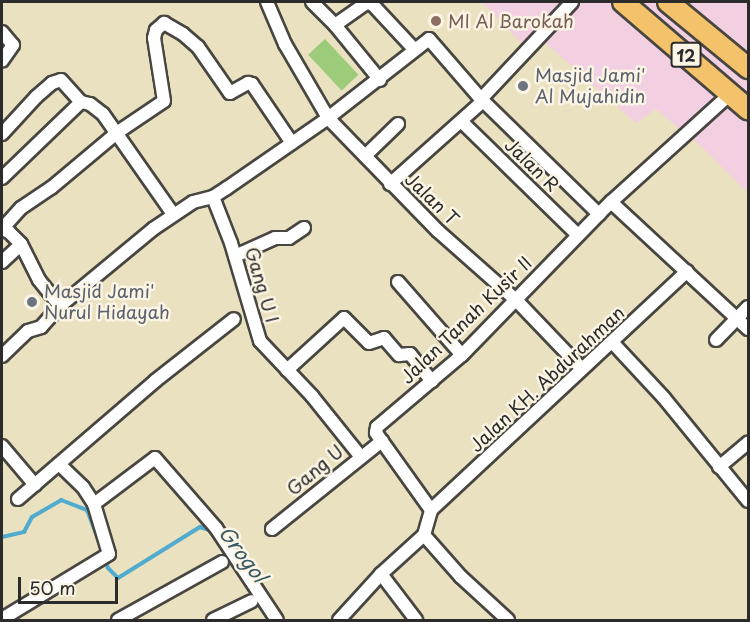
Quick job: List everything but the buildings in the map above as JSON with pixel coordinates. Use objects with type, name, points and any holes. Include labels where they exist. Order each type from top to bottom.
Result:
[{"type":"highway","name":"12","points":[[623,2],[748,109]]},
{"type":"highway","name":"12","points":[[668,2],[748,68]]},
{"type":"street","name":"Jalan T","points":[[267,2],[281,35],[328,118],[390,184],[438,231],[517,301],[582,369]]},
{"type":"street","points":[[312,2],[335,25],[380,80]]},
{"type":"street","points":[[390,184],[482,100],[572,2]]},
{"type":"street","points":[[335,25],[368,3],[377,7],[414,49]]},
{"type":"street","points":[[60,306],[39,280],[21,244],[2,229],[21,208],[51,188],[118,132],[164,101],[154,39],[159,27],[167,23],[188,38],[206,55],[230,93],[248,83],[252,84],[292,143]]},
{"type":"street","points":[[2,32],[12,44],[2,61]]},
{"type":"street","points":[[2,356],[28,331],[41,327],[60,306],[173,214],[193,202],[213,196],[292,143],[380,80],[414,49],[431,39],[482,100],[599,214]]},
{"type":"street","points":[[2,134],[56,80],[60,80],[81,102],[97,108],[118,132],[173,214]]},
{"type":"street","name":"Jalan Tanah Kusir II","points":[[382,441],[376,433],[377,427],[462,355],[611,202],[731,93]]},
{"type":"street","points":[[2,178],[81,102]]},
{"type":"street","name":"Jalan R","points":[[461,121],[578,235]]},
{"type":"street","points":[[365,156],[398,124]]},
{"type":"street","name":"Gang U I","points":[[213,196],[235,256],[256,332],[266,349],[287,370],[360,456]]},
{"type":"street","points":[[611,202],[748,329]]},
{"type":"street","points":[[235,256],[275,238],[289,238],[304,228]]},
{"type":"street","points":[[2,261],[21,244]]},
{"type":"street","name":"Jalan KH. Abdurahman","points":[[431,510],[502,447],[687,271]]},
{"type":"street","points":[[398,282],[462,355]]},
{"type":"street","points":[[716,340],[748,307]]},
{"type":"street","points":[[287,370],[343,318],[347,319],[369,344],[384,338],[399,356],[410,354],[432,381]]},
{"type":"street","points":[[18,499],[155,381],[234,319]]},
{"type":"street","points":[[612,342],[664,398],[748,501]]},
{"type":"street","points":[[339,621],[381,574],[424,535],[431,510],[382,441]]},
{"type":"street","name":"Gang U","points":[[272,529],[360,456],[382,441]]},
{"type":"street","points":[[719,467],[748,443]]},
{"type":"street","points":[[2,446],[35,485]]},
{"type":"street","points":[[94,504],[150,460],[158,460],[222,536],[277,621]]},
{"type":"street","points":[[2,619],[108,554],[94,504],[83,487],[59,464]]},
{"type":"street","points":[[424,535],[461,577],[508,621]]},
{"type":"street","points":[[118,621],[222,561]]},
{"type":"street","points":[[381,574],[416,621]]},
{"type":"street","points":[[213,621],[252,601]]},
{"type":"shaded area","points":[[482,2],[748,2],[748,193],[703,148],[656,109],[636,123],[540,38],[530,52]]},
{"type":"green space","points":[[325,39],[358,75],[342,91],[308,55]]},
{"type":"waterway","name":"Grogol","points":[[2,537],[24,532],[32,517],[61,500],[87,510],[101,546]]},
{"type":"waterway","name":"Grogol","points":[[105,559],[108,568],[118,578],[200,527],[209,530],[222,547]]},
{"type":"place","name":"MI Al Barokah","points":[[436,21]]},
{"type":"place","name":"Masjid Jami' Al Mujahidin","points":[[523,86]]},
{"type":"place","name":"Masjid Jami' Nurul Hidayah","points":[[32,302]]}]
